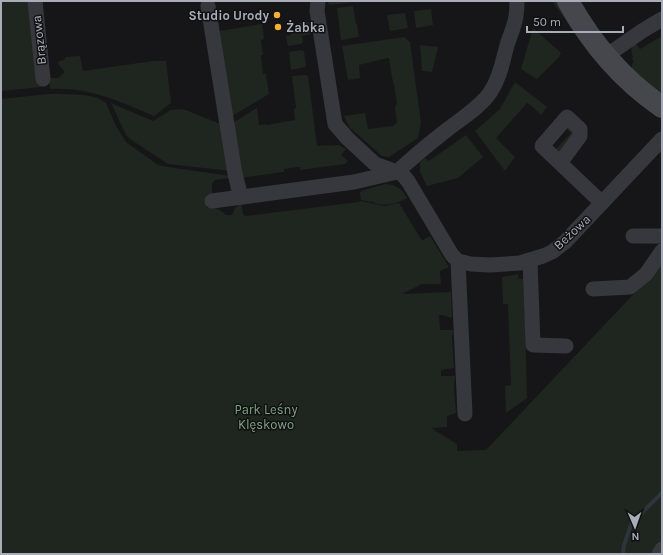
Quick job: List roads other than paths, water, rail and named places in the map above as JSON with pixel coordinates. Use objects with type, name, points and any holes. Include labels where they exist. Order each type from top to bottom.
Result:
[{"type":"street","name":"Brązowa","points":[[35,1],[43,79]]},
{"type":"street","points":[[318,1],[317,11],[335,124],[347,138],[375,164],[402,174],[408,181],[452,256],[458,261],[465,414]]},
{"type":"street","points":[[212,201],[354,182],[397,172],[428,145],[484,101],[491,91],[501,69],[508,42],[514,27],[517,13],[517,1]]},
{"type":"street","points":[[568,1],[583,27],[620,72],[662,108]]},
{"type":"street","points":[[208,6],[235,174],[241,198]]},
{"type":"street","points":[[606,56],[662,19]]},
{"type":"street","name":"Beżowa","points":[[458,261],[471,264],[490,265],[520,263],[552,252],[565,242],[661,145]]},
{"type":"street","points":[[560,163],[602,203]]},
{"type":"street","points":[[633,236],[662,236]]},
{"type":"street","points":[[593,289],[630,287],[646,274],[662,251]]},
{"type":"street","points":[[530,260],[533,345],[566,346]]},
{"type":"street","points":[[659,554],[662,550]]},
{"type":"waterway","points":[[623,554],[624,545],[632,522],[662,493]]},
{"type":"place","name":"Studio Urody","points":[[277,15]]},
{"type":"place","name":"Żabka","points":[[278,27]]},
{"type":"park label","name":"Park Leśny Klęskowo","points":[[266,416]]}]
